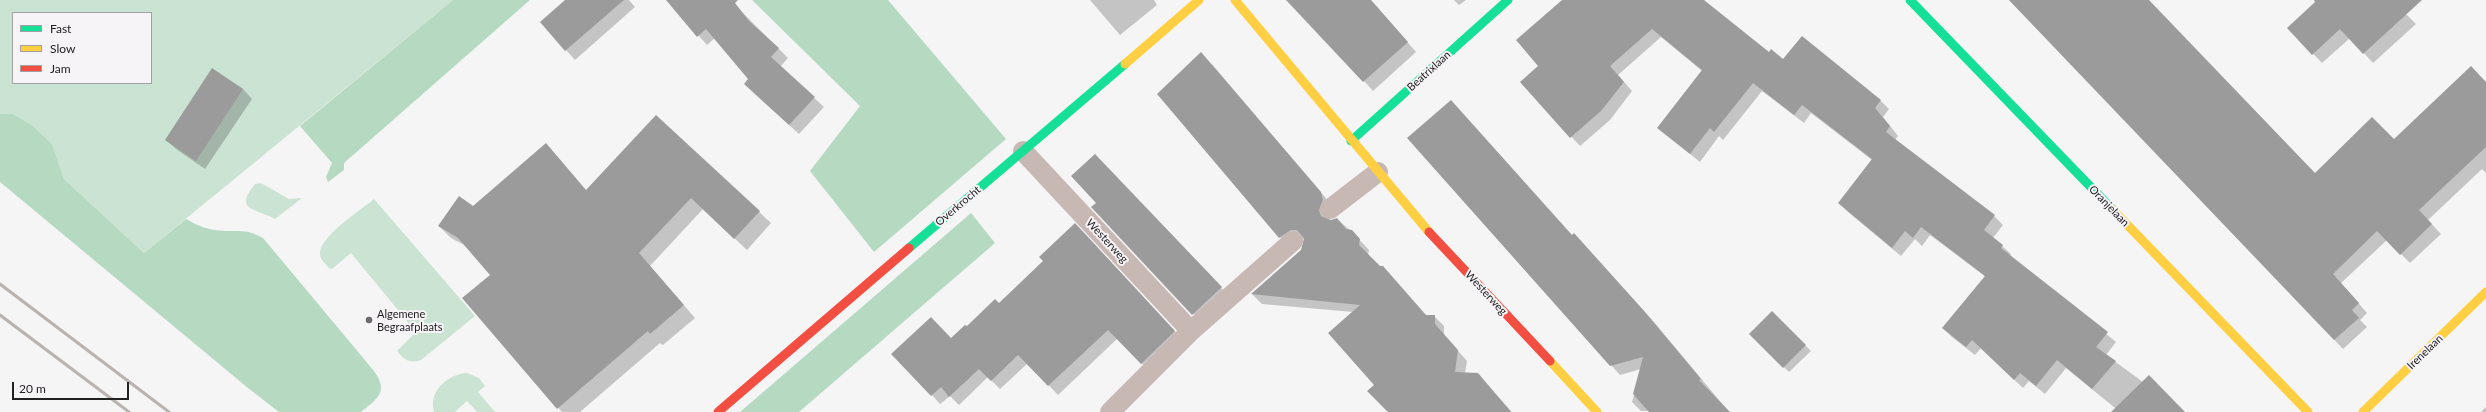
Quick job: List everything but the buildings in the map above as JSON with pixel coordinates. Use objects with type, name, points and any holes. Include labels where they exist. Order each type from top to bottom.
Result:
[{"type":"street","name":"Overkrocht","points":[[718,412],[1199,0]]},
{"type":"street","name":"Westerweg","points":[[1235,0],[1351,141],[1419,220],[1597,412]]},
{"type":"street","name":"Beatrixlaan","points":[[1351,141],[1508,0]]},
{"type":"street","name":"Oranjelaan","points":[[1910,0],[2308,412]]},
{"type":"street","name":"Irenelaan","points":[[2363,412],[2486,292]]},
{"type":"lane","name":"Westerweg","points":[[1023,151],[1191,331]]},
{"type":"lane","points":[[1330,209],[1378,172]]},
{"type":"lane","points":[[1110,412],[1191,331],[1293,241]]},
{"type":"green space","points":[[0,0],[453,0],[144,253],[64,179],[52,144],[32,125],[13,114],[0,114]]},
{"type":"green space","points":[[453,0],[530,0],[344,163],[344,170],[328,182],[326,177],[332,163],[300,126]]},
{"type":"green space","points":[[752,0],[888,0],[1006,139],[874,252],[810,171],[860,106]]},
{"type":"green space","points":[[0,114],[13,114],[32,125],[52,144],[64,179],[144,253],[186,219],[208,229],[222,231],[245,231],[263,238],[374,371],[381,384],[380,394],[361,412],[279,412],[248,388],[0,182]]},
{"type":"green space","points":[[261,183],[289,199],[302,198],[275,219],[250,208],[247,204],[246,199],[255,184]]},
{"type":"green space","points":[[374,199],[475,316],[421,360],[414,362],[402,357],[397,351],[416,332],[351,253],[332,269],[324,263],[320,255],[322,246],[334,231]]},
{"type":"green space","points":[[971,213],[995,243],[799,412],[740,412]]},
{"type":"green space","points":[[467,373],[479,378],[485,386],[478,392],[495,412],[477,412],[467,401],[455,412],[434,412],[434,397],[441,385],[453,377]]},
{"type":"railway","points":[[0,284],[169,412]]},
{"type":"railway","points":[[0,315],[129,412]]},
{"type":"traffic: fast","points":[[1351,141],[1508,0]]},
{"type":"traffic: fast","points":[[1910,0],[2112,209]]},
{"type":"traffic: fast","points":[[909,248],[1125,64]]},
{"type":"traffic: slow","points":[[1125,64],[1199,0]]},
{"type":"traffic: slow","points":[[1235,0],[1429,232]]},
{"type":"traffic: slow","points":[[2112,209],[2308,412]]},
{"type":"traffic: slow","points":[[2363,412],[2486,292]]},
{"type":"traffic: slow","points":[[1550,361],[1597,412]]},
{"type":"traffic: jam","points":[[1429,232],[1550,361]]},
{"type":"traffic: jam","points":[[718,412],[909,248]]},
{"type":"place","name":"Algemene Begraafplaats","points":[[369,320]]}]
